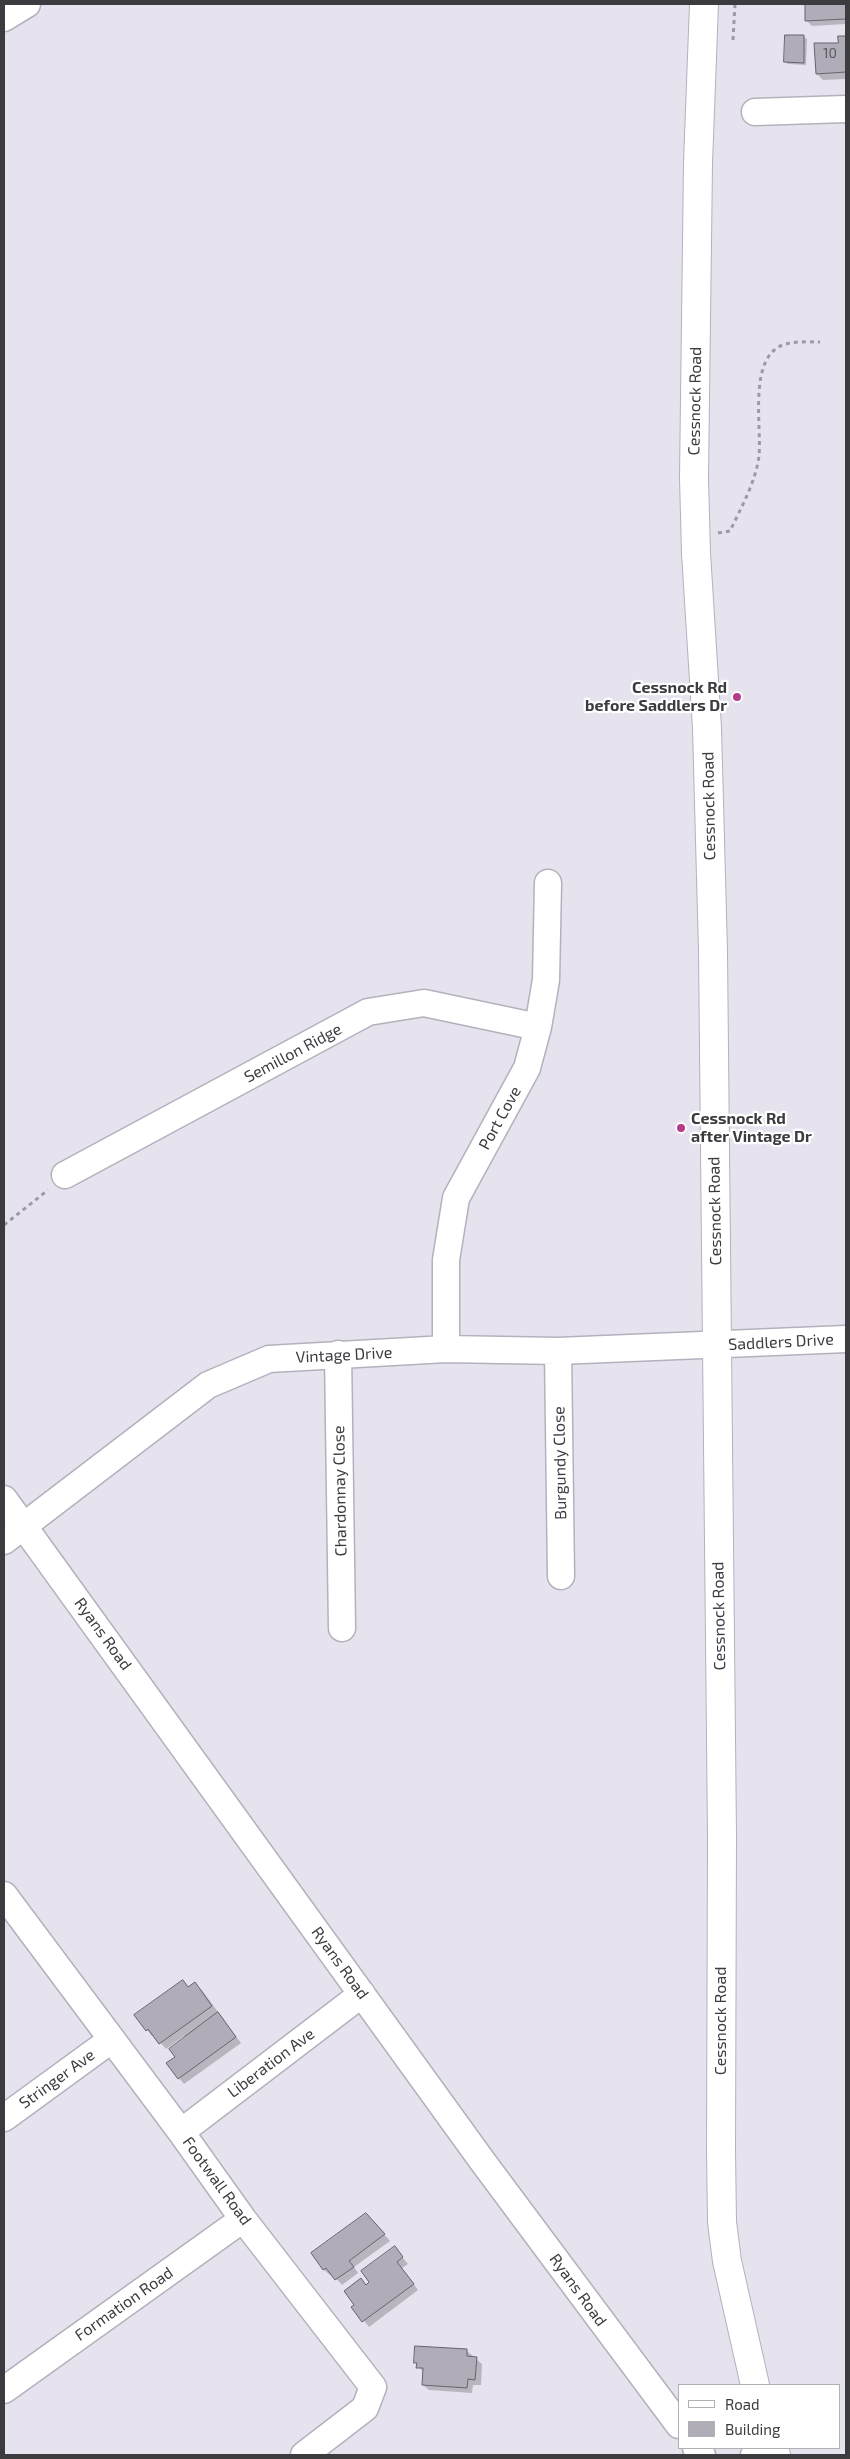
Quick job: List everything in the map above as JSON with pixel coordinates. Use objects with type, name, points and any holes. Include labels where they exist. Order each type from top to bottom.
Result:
[{"type":"main road","name":"Cessnock Road","points":[[704,4],[698,162],[694,478],[709,786],[713,952],[722,1836],[722,2222],[727,2261],[755,2384]]},
{"type":"street","points":[[4,18],[27,4]]},
{"type":"street","points":[[755,112],[846,109]]},
{"type":"street","name":"Port Cove","points":[[446,1350],[446,1260],[456,1198],[527,1068],[538,1028],[546,980],[548,883]]},
{"type":"street","name":"Semillon Ridge","points":[[66,1175],[368,1012],[424,1003],[538,1028]]},
{"type":"street","name":"Saddlers Drive","points":[[716,1346],[846,1339]]},
{"type":"street","name":"Vintage Drive","points":[[14,1533],[208,1385],[269,1359],[446,1350],[558,1351],[716,1346]]},
{"type":"street","name":"Burgundy Close","points":[[558,1351],[561,1576]]},
{"type":"street","name":"Chardonnay Close","points":[[338,1354],[342,1628]]},
{"type":"street","name":"Ryans Road","points":[[4,1499],[14,1533],[362,1994],[678,2424]]},
{"type":"street","name":"Footwall Road","points":[[4,1895],[181,2132],[243,2219],[373,2387],[366,2408],[304,2455]]},
{"type":"street","name":"Liberation Ave","points":[[181,2132],[362,1994]]},
{"type":"street","name":"Stringer Ave","points":[[4,2118],[111,2040]]},
{"type":"street","name":"Formation Road","points":[[4,2390],[243,2219]]},
{"type":"street","points":[[754,2455],[770,2449]]},
{"type":"path","points":[[733,40],[735,4]]},
{"type":"path","points":[[715,534],[730,531],[744,501],[759,457],[760,375],[768,358],[773,350],[785,344],[820,342]]},
{"type":"path","points":[[4,1225],[66,1175]]},
{"type":"building","points":[[805,4],[846,4],[846,19],[805,21]]},
{"type":"building","points":[[785,35],[804,35],[804,63],[784,62]]},
{"type":"building","points":[[838,36],[846,36],[846,72],[816,74],[814,43],[838,43]]},
{"type":"building","points":[[183,1980],[188,1987],[195,1982],[212,2006],[159,2044],[134,2015]]},
{"type":"building","points":[[218,2012],[236,2037],[178,2079],[166,2063],[175,2057],[169,2049]]},
{"type":"building","points":[[366,2213],[385,2234],[349,2261],[354,2267],[335,2280],[326,2268],[323,2270],[311,2253]]},
{"type":"building","points":[[395,2246],[403,2257],[397,2262],[414,2284],[362,2322],[351,2307],[354,2305],[344,2291],[361,2278],[366,2285],[369,2282],[361,2271]]},
{"type":"building","points":[[415,2346],[467,2349],[467,2356],[477,2357],[475,2380],[468,2379],[467,2388],[422,2385],[423,2368],[416,2368],[417,2363],[414,2363]]},
{"type":"place","name":"Cessnock Rd before Saddlers Dr","points":[[737,697]]},
{"type":"place","name":"Cessnock Rd after Vintage Dr","points":[[681,1128]]}]
